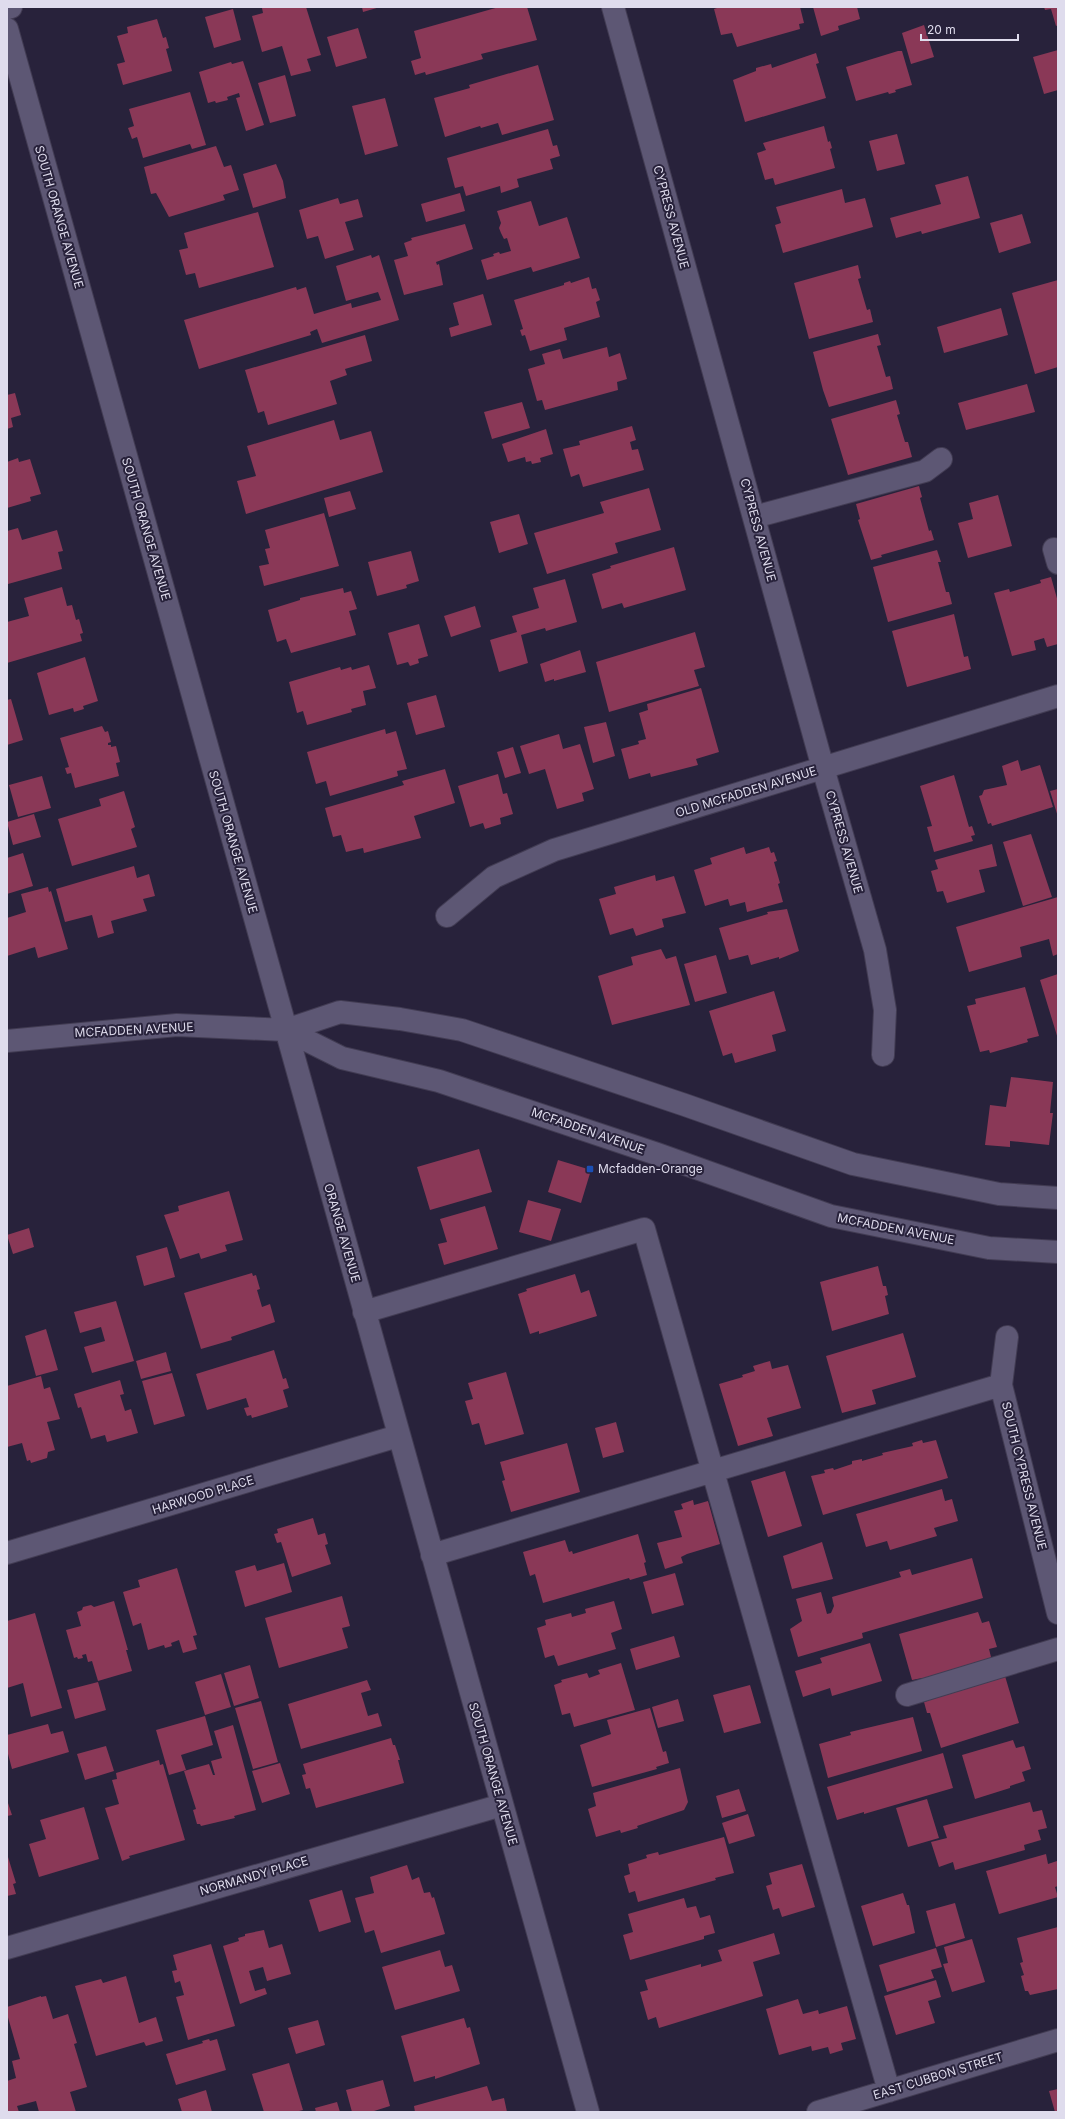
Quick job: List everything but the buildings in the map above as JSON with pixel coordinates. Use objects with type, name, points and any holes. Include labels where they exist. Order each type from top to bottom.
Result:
[{"type":"street","points":[[7,8],[11,7]]},
{"type":"street","name":"CYPRESS AVENUE","points":[[613,7],[823,768],[875,950],[885,1010],[883,1055]]},
{"type":"street","name":"SOUTH ORANGE AVENUE","points":[[7,29],[286,1030]]},
{"type":"street","points":[[754,517],[925,471],[942,460]]},
{"type":"street","name":"OLD MCFADDEN AVENUE","points":[[447,916],[494,877],[554,850],[1058,696]]},
{"type":"street","name":"MCFADDEN AVENUE","points":[[7,1040],[177,1025],[286,1030],[340,1012],[400,1019],[462,1030],[685,1105],[853,1164],[1000,1194],[1058,1198]]},
{"type":"street","name":"MCFADDEN AVENUE","points":[[286,1030],[342,1058],[439,1081],[657,1154],[831,1216],[989,1248],[1058,1252]]},
{"type":"street","name":"ORANGE AVENUE","points":[[286,1030],[398,1436]]},
{"type":"street","points":[[364,1312],[644,1229],[889,2091]]},
{"type":"street","name":"SOUTH CYPRESS AVENUE","points":[[1007,1337],[1001,1385],[1058,1613]]},
{"type":"street","points":[[432,1556],[1001,1385]]},
{"type":"street","name":"SOUTH ORANGE AVENUE","points":[[398,1436],[588,2112]]},
{"type":"street","name":"HARWOOD PLACE","points":[[7,1553],[398,1436]]},
{"type":"street","points":[[906,1695],[1058,1649]]},
{"type":"street","name":"NORMANDY PLACE","points":[[7,1948],[502,1805]]},
{"type":"street","name":"EAST CUBBON STREET","points":[[818,2112],[1058,2040]]},
{"type":"place","name":"Mcfadden-Orange","points":[[590,1169]]}]
